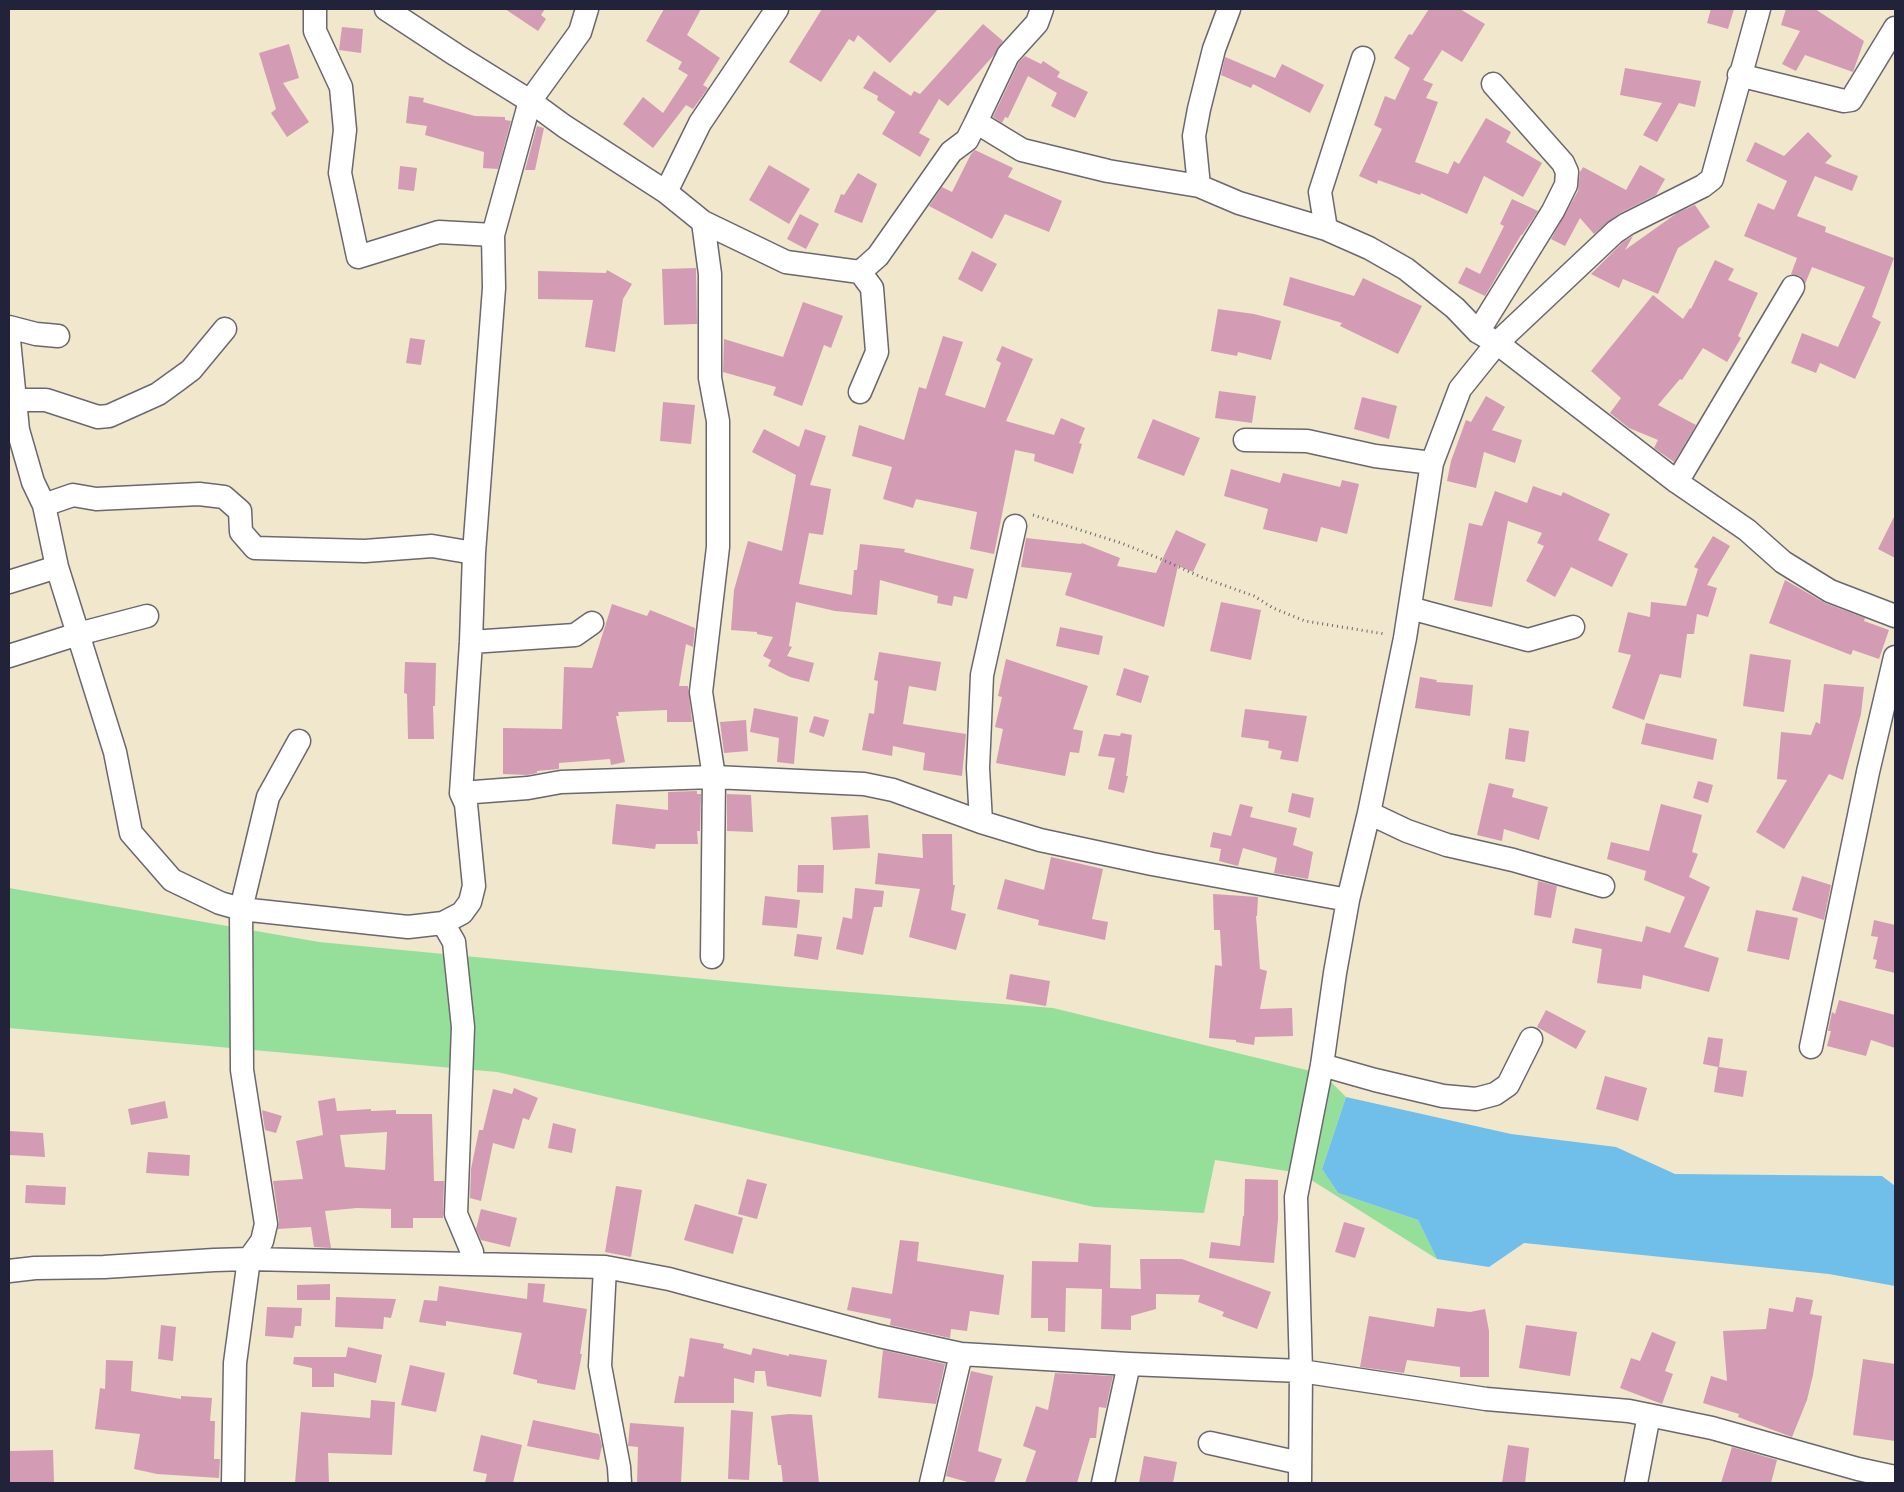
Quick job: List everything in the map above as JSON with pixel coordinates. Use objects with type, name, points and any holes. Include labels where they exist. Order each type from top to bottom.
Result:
[{"type":"street","points":[[316,9],[315,31],[341,87],[345,130],[340,173],[358,257],[439,232],[493,235]]},
{"type":"street","points":[[386,9],[530,101],[564,126],[666,192],[703,222],[786,262],[860,272],[872,288],[877,352],[860,392]]},
{"type":"street","points":[[9,340],[18,430],[33,482],[44,505],[57,567],[115,752],[131,833],[172,880],[220,903],[241,909],[408,927],[443,923],[462,914],[470,902],[474,886],[466,804],[461,793],[471,642],[474,553],[494,288],[493,235],[530,101],[580,32],[586,9]]},
{"type":"street","points":[[666,192],[700,123],[777,9]]},
{"type":"street","points":[[860,272],[878,256],[951,152],[966,140],[1008,55],[1037,23],[1042,9]]},
{"type":"street","points":[[1199,186],[1194,136],[1214,48],[1230,9]]},
{"type":"street","points":[[1488,338],[1615,232],[1627,224],[1703,186],[1712,179],[1739,75],[1759,9]]},
{"type":"street","points":[[1739,75],[1844,100],[1851,100],[1895,28]]},
{"type":"street","points":[[1326,229],[1320,192],[1363,58]]},
{"type":"street","points":[[1210,1443],[1300,1473],[1301,1371],[1296,1197],[1322,1064],[1348,900],[1369,813],[1405,638],[1432,463],[1460,389],[1566,185],[1567,172],[1563,162],[1493,84]]},
{"type":"street","points":[[976,122],[1022,150],[1108,172],[1199,186],[1239,203],[1326,229],[1369,248],[1406,269],[1455,308],[1488,338],[1677,482],[1747,530],[1783,562],[1830,591],[1895,616]]},
{"type":"street","points":[[703,222],[710,274],[710,378],[718,421],[718,547],[702,692],[714,777],[712,957]]},
{"type":"street","points":[[1677,482],[1793,287]]},
{"type":"street","points":[[9,327],[36,334],[58,336]]},
{"type":"street","points":[[14,400],[46,400],[98,417],[109,416],[158,394],[176,381],[190,370],[225,329]]},
{"type":"street","points":[[1245,440],[1307,441],[1375,456],[1432,463]]},
{"type":"street","points":[[44,505],[73,495],[96,499],[224,496],[240,511],[241,532],[255,548],[365,551],[432,546],[474,553]]},
{"type":"street","points":[[981,822],[978,768],[982,675],[1015,526]]},
{"type":"street","points":[[9,582],[57,567]]},
{"type":"street","points":[[1410,608],[1528,640],[1573,627]]},
{"type":"street","points":[[9,656],[78,634],[147,616]]},
{"type":"street","points":[[471,642],[575,635],[592,623]]},
{"type":"street","points":[[1811,1047],[1868,772],[1895,657]]},
{"type":"street","points":[[233,1483],[235,1363],[249,1259],[262,1241],[266,1224],[242,1070],[241,909],[268,798],[299,741]]},
{"type":"street","points":[[461,793],[528,788],[561,782],[714,777],[864,784],[893,790],[981,822],[1040,840],[1124,858],[1348,900]]},
{"type":"street","points":[[1369,813],[1407,831],[1447,845],[1513,860],[1602,886]]},
{"type":"street","points":[[443,923],[454,942],[463,1027],[456,1214],[472,1252],[470,1263]]},
{"type":"street","points":[[1322,1064],[1375,1080],[1443,1096],[1476,1098],[1495,1094],[1508,1085],[1531,1039]]},
{"type":"street","points":[[9,1271],[35,1268],[104,1267],[249,1259],[605,1266],[669,1279],[879,1336],[960,1354],[1129,1364],[1301,1371],[1486,1399],[1629,1411],[1712,1428],[1858,1469],[1895,1477]]},
{"type":"street","points":[[605,1266],[600,1366],[619,1467],[620,1483]]},
{"type":"street","points":[[931,1483],[960,1354]]},
{"type":"street","points":[[1103,1483],[1129,1364]]},
{"type":"street","points":[[1636,1483],[1649,1415]]},
{"type":"path","points":[[1015,526],[1021,517],[1031,514],[1121,543],[1201,577],[1254,596],[1273,608],[1305,621],[1405,638]]},
{"type":"green space","points":[[9,888],[319,942],[787,987],[1053,1008],[1323,1074],[1346,1097],[1322,1169],[1338,1193],[1418,1220],[1437,1259],[1300,1173],[1215,1160],[1204,1213],[1094,1207],[497,1072],[9,1028]]},
{"type":"water","points":[[1346,1097],[1511,1134],[1616,1147],[1675,1174],[1882,1176],[1895,1186],[1895,1286],[1829,1274],[1524,1243],[1489,1267],[1437,1259],[1418,1220],[1338,1193],[1322,1169]]},
{"type":"building","points":[[505,9],[545,9],[541,15],[546,19],[538,31]]},
{"type":"building","points":[[664,9],[701,9],[687,35],[720,58],[703,85],[708,88],[693,109],[686,105],[653,148],[623,124],[643,97],[663,113],[688,75],[678,69],[682,62],[646,41]]},
{"type":"building","points":[[822,9],[938,9],[890,63],[858,35],[854,42],[849,39],[821,82],[789,62]]},
{"type":"building","points":[[1429,9],[1460,9],[1485,24],[1462,62],[1442,50],[1423,80],[1433,84],[1426,98],[1438,102],[1415,162],[1448,174],[1454,161],[1459,164],[1486,118],[1511,132],[1506,142],[1542,163],[1523,197],[1484,176],[1467,214],[1421,193],[1420,195],[1378,180],[1377,184],[1359,176],[1382,129],[1374,125],[1385,96],[1395,100],[1410,68],[1394,58],[1409,34],[1412,35]]},
{"type":"building","points":[[1711,9],[1734,9],[1728,29],[1707,23]]},
{"type":"building","points":[[1786,9],[1815,9],[1864,41],[1853,72],[1805,55],[1796,71],[1782,64],[1800,31],[1781,25]]},
{"type":"building","points":[[983,24],[1003,41],[994,55],[948,106],[939,99],[919,133],[930,139],[920,157],[882,134],[895,112],[877,100],[878,96],[863,88],[874,71],[911,96],[914,91],[920,94]]},
{"type":"building","points":[[342,27],[363,29],[361,53],[339,50]]},
{"type":"building","points":[[289,44],[299,78],[283,83],[309,122],[287,137],[271,113],[276,109],[259,53]]},
{"type":"building","points":[[1025,56],[1041,64],[1043,61],[1060,72],[1057,77],[1088,92],[1075,118],[1051,106],[1057,93],[1028,76],[1008,118],[1005,117],[1002,123],[993,117],[1019,62]]},
{"type":"building","points":[[1225,57],[1275,78],[1282,64],[1324,85],[1310,113],[1253,84],[1251,88],[1221,75]]},
{"type":"building","points":[[1625,68],[1701,81],[1695,107],[1679,103],[1657,142],[1643,135],[1662,103],[1620,95]]},
{"type":"building","points":[[409,96],[424,98],[423,102],[475,116],[505,117],[505,120],[511,121],[498,169],[483,168],[484,152],[425,135],[427,126],[406,123]]},
{"type":"building","points":[[537,126],[544,128],[535,170],[525,170]]},
{"type":"building","points":[[1808,132],[1832,156],[1825,163],[1858,176],[1852,191],[1815,176],[1797,216],[1826,227],[1825,232],[1894,258],[1872,317],[1881,322],[1855,379],[1820,363],[1816,373],[1791,363],[1802,333],[1838,347],[1865,287],[1812,267],[1805,284],[1800,276],[1791,274],[1797,258],[1744,236],[1758,203],[1774,210],[1787,181],[1746,161],[1755,142],[1784,156]]},
{"type":"building","points":[[975,150],[1013,168],[1008,177],[1062,201],[1049,232],[1005,214],[992,239],[929,206],[942,187],[952,192],[971,154]]},
{"type":"building","points":[[769,165],[810,189],[789,224],[749,200]]},
{"type":"building","points":[[1640,165],[1665,179],[1656,195],[1620,213],[1594,234],[1580,218],[1565,246],[1551,239],[1578,191],[1580,172],[1583,167],[1626,190]]},
{"type":"building","points":[[400,166],[417,168],[414,191],[398,189]]},
{"type":"building","points":[[858,173],[877,184],[862,223],[834,212],[841,194],[844,195]]},
{"type":"building","points":[[1512,199],[1538,211],[1521,235],[1485,296],[1458,283],[1466,267],[1480,274],[1504,226],[1500,224]]},
{"type":"building","points":[[1695,205],[1710,227],[1678,248],[1658,294],[1623,279],[1619,288],[1591,274],[1623,242],[1633,236],[1625,250],[1677,213]]},
{"type":"building","points":[[800,214],[819,224],[806,249],[787,239]]},
{"type":"building","points":[[972,251],[997,264],[982,292],[958,279]]},
{"type":"building","points":[[1715,260],[1734,269],[1728,280],[1758,293],[1738,336],[1741,338],[1727,362],[1703,348],[1682,380],[1680,379],[1658,405],[1696,425],[1674,462],[1654,448],[1658,440],[1629,428],[1610,413],[1621,398],[1591,371],[1653,295],[1683,319],[1691,309]]},
{"type":"building","points":[[696,268],[697,324],[664,325],[662,269]]},
{"type":"building","points":[[607,270],[632,284],[623,299],[615,352],[585,347],[593,300],[538,299],[538,271],[606,273]]},
{"type":"building","points":[[1290,277],[1354,296],[1363,278],[1422,306],[1398,354],[1340,326],[1342,323],[1283,305]]},
{"type":"building","points":[[803,302],[843,316],[831,348],[824,345],[802,406],[773,395],[776,387],[723,372],[724,339],[783,357]]},
{"type":"building","points":[[1218,309],[1254,314],[1281,321],[1271,360],[1238,352],[1237,356],[1211,351]]},
{"type":"building","points":[[943,336],[963,342],[945,395],[985,408],[1001,363],[996,360],[1002,346],[1033,359],[1006,421],[1054,435],[1061,418],[1085,428],[1079,443],[1082,444],[1073,474],[1034,461],[1035,454],[1015,450],[994,554],[970,549],[977,512],[916,499],[913,508],[883,499],[892,467],[852,456],[859,425],[904,440],[919,387],[926,389]]},
{"type":"building","points":[[410,338],[425,340],[421,365],[406,363]]},
{"type":"building","points":[[1219,391],[1256,396],[1252,423],[1215,418]]},
{"type":"building","points":[[1486,396],[1505,407],[1492,430],[1522,440],[1515,463],[1484,452],[1476,488],[1447,481],[1451,461],[1466,420],[1471,422]]},
{"type":"building","points":[[1362,397],[1397,406],[1389,439],[1354,429]]},
{"type":"building","points":[[663,402],[695,405],[691,444],[660,441]]},
{"type":"building","points":[[1153,419],[1200,438],[1184,476],[1137,458]]},
{"type":"building","points":[[764,429],[799,447],[805,429],[826,436],[810,485],[831,489],[823,535],[809,533],[799,584],[852,595],[854,570],[857,570],[860,544],[905,549],[904,552],[974,569],[967,599],[954,596],[952,606],[937,603],[938,596],[880,580],[877,615],[835,611],[796,602],[789,646],[792,647],[787,656],[814,663],[809,682],[790,677],[768,666],[771,660],[763,656],[773,637],[757,634],[757,632],[731,630],[734,590],[748,541],[782,551],[796,475],[752,452]]},
{"type":"building","points":[[1231,469],[1280,483],[1283,473],[1340,487],[1342,480],[1359,484],[1347,534],[1321,527],[1317,542],[1263,529],[1268,509],[1224,496]]},
{"type":"building","points":[[1533,486],[1561,496],[1563,492],[1610,514],[1598,540],[1628,554],[1612,587],[1571,567],[1555,597],[1526,581],[1544,546],[1537,543],[1542,533],[1508,521],[1492,607],[1454,600],[1469,523],[1482,526],[1495,491],[1527,503]]},
{"type":"building","points":[[1895,515],[1895,558],[1878,549]]},
{"type":"building","points":[[1176,530],[1206,544],[1193,572],[1178,566],[1164,627],[1065,595],[1072,573],[1021,567],[1026,538],[1082,543],[1120,558],[1117,566],[1156,573]]},
{"type":"building","points":[[1713,536],[1730,546],[1707,585],[1717,588],[1708,617],[1697,614],[1694,634],[1687,634],[1681,678],[1660,674],[1644,720],[1612,708],[1631,655],[1618,652],[1628,612],[1650,617],[1651,602],[1686,606],[1698,569],[1694,567]]},
{"type":"building","points":[[1785,580],[1825,603],[1865,618],[1864,621],[1889,630],[1879,659],[1853,650],[1851,655],[1769,623]]},
{"type":"building","points":[[1221,602],[1261,610],[1251,660],[1210,651]]},
{"type":"building","points":[[612,604],[647,616],[650,610],[695,628],[693,647],[686,644],[679,686],[688,686],[692,722],[667,722],[667,710],[618,712],[619,716],[616,716],[625,762],[611,765],[610,759],[559,763],[559,769],[537,771],[537,773],[527,775],[503,774],[503,728],[562,729],[564,667],[592,668]]},
{"type":"building","points":[[1060,627],[1103,636],[1099,655],[1056,646]]},
{"type":"building","points":[[879,652],[941,662],[936,691],[909,686],[903,724],[966,734],[962,776],[923,770],[925,753],[893,746],[892,756],[862,750],[869,713],[874,714],[878,681],[874,680]]},
{"type":"building","points":[[1750,654],[1791,660],[1784,712],[1743,706]]},
{"type":"building","points":[[1006,659],[1088,686],[1073,729],[1083,731],[1079,753],[1070,752],[1065,776],[996,763],[1003,729],[995,727],[1002,697],[998,696]]},
{"type":"building","points":[[405,662],[436,663],[435,706],[433,706],[434,739],[408,739],[407,694],[404,693]]},
{"type":"building","points":[[1124,668],[1149,676],[1141,703],[1116,695]]},
{"type":"building","points":[[1420,677],[1437,680],[1436,682],[1473,685],[1470,716],[1415,708]]},
{"type":"building","points":[[1824,684],[1864,687],[1861,714],[1843,780],[1829,774],[1784,849],[1756,832],[1787,780],[1777,779],[1781,732],[1811,735],[1816,722],[1820,724]]},
{"type":"building","points":[[754,708],[798,717],[794,764],[777,762],[779,738],[750,732]]},
{"type":"building","points":[[1245,709],[1307,716],[1298,762],[1280,759],[1282,751],[1268,748],[1269,741],[1241,737]]},
{"type":"building","points":[[814,716],[829,720],[824,737],[809,732]]},
{"type":"building","points":[[746,720],[748,751],[724,753],[720,722]]},
{"type":"building","points":[[1646,723],[1717,739],[1713,760],[1641,744]]},
{"type":"building","points":[[1509,728],[1529,731],[1525,762],[1505,759]]},
{"type":"building","points":[[1121,733],[1132,735],[1126,776],[1128,776],[1124,793],[1108,789],[1115,758],[1098,756],[1104,734],[1120,736]]},
{"type":"building","points":[[1698,781],[1713,785],[1708,803],[1693,798]]},
{"type":"building","points":[[1489,783],[1514,789],[1512,797],[1548,807],[1539,840],[1504,829],[1502,841],[1477,835]]},
{"type":"building","points":[[697,791],[697,794],[701,794],[700,831],[697,831],[698,844],[656,844],[655,849],[612,844],[616,804],[668,810],[668,792]]},
{"type":"building","points":[[1292,793],[1314,798],[1310,818],[1288,812]]},
{"type":"building","points":[[727,794],[751,795],[753,832],[727,831]]},
{"type":"building","points":[[1240,804],[1253,807],[1250,817],[1297,828],[1293,845],[1313,852],[1308,879],[1274,873],[1277,858],[1243,848],[1238,866],[1219,861],[1221,849],[1210,847],[1213,832],[1231,836]]},
{"type":"building","points":[[1661,804],[1702,815],[1692,852],[1698,854],[1689,877],[1710,887],[1684,947],[1719,958],[1709,992],[1643,975],[1641,989],[1597,983],[1602,949],[1572,943],[1575,928],[1642,942],[1646,926],[1670,933],[1685,897],[1644,880],[1646,871],[1607,859],[1611,842],[1649,851]]},
{"type":"building","points":[[868,815],[870,848],[833,850],[831,817]]},
{"type":"building","points":[[922,834],[952,834],[953,885],[955,885],[951,910],[966,914],[956,950],[909,937],[920,889],[875,884],[878,853],[923,858]]},
{"type":"building","points":[[1051,857],[1103,869],[1092,919],[1108,922],[1105,940],[1038,925],[1039,920],[997,909],[1005,879],[1044,890]]},
{"type":"building","points":[[798,865],[824,865],[823,893],[797,892]]},
{"type":"building","points":[[1802,876],[1831,885],[1824,920],[1792,910]]},
{"type":"building","points":[[1538,881],[1557,886],[1551,918],[1534,915]]},
{"type":"building","points":[[855,888],[884,891],[882,907],[874,907],[863,955],[836,949],[843,917],[852,919]]},
{"type":"building","points":[[1213,894],[1258,897],[1256,916],[1260,969],[1267,971],[1260,1009],[1292,1008],[1293,1036],[1255,1037],[1254,1045],[1236,1042],[1236,1040],[1209,1038],[1215,965],[1222,966],[1220,930],[1214,930]]},
{"type":"building","points":[[765,896],[800,900],[797,928],[762,925]]},
{"type":"building","points":[[1756,910],[1798,918],[1789,960],[1747,951]]},
{"type":"building","points":[[1874,920],[1895,925],[1895,973],[1875,968],[1877,960],[1873,959],[1878,937],[1871,936]]},
{"type":"building","points":[[797,934],[822,937],[818,960],[794,956]]},
{"type":"building","points":[[1010,974],[1050,981],[1046,1006],[1006,999]]},
{"type":"building","points":[[1839,1000],[1895,1015],[1895,1048],[1871,1040],[1866,1056],[1827,1046],[1831,1031],[1828,1031],[1832,1012],[1835,1014]]},
{"type":"building","points":[[1546,1010],[1586,1031],[1576,1049],[1537,1027]]},
{"type":"building","points":[[1708,1037],[1723,1039],[1719,1067],[1747,1071],[1743,1097],[1714,1092],[1718,1067],[1703,1064]]},
{"type":"building","points":[[1605,1076],[1647,1088],[1638,1121],[1596,1109]]},
{"type":"building","points":[[514,1088],[538,1098],[529,1120],[523,1118],[514,1149],[493,1143],[481,1201],[470,1198],[471,1169],[479,1130],[483,1130],[493,1089],[512,1094]]},
{"type":"building","points":[[335,1098],[337,1111],[371,1109],[371,1111],[396,1110],[396,1114],[432,1114],[434,1181],[444,1181],[443,1218],[413,1218],[413,1228],[391,1228],[391,1209],[357,1208],[325,1211],[331,1248],[314,1247],[311,1227],[278,1229],[279,1222],[273,1181],[303,1179],[296,1141],[323,1135],[318,1101]],"holes":[[[387,1132],[385,1170],[345,1167],[340,1135]]]},
{"type":"building","points":[[165,1101],[168,1118],[131,1125],[128,1109]]},
{"type":"building","points":[[262,1110],[282,1116],[276,1133],[265,1130]]},
{"type":"building","points":[[553,1123],[576,1129],[572,1153],[548,1148]]},
{"type":"building","points":[[9,1131],[43,1133],[45,1157],[9,1155]]},
{"type":"building","points":[[148,1152],[190,1155],[189,1176],[146,1173]]},
{"type":"building","points":[[747,1179],[767,1184],[757,1219],[738,1214]]},
{"type":"building","points":[[1245,1179],[1278,1180],[1278,1219],[1274,1263],[1209,1258],[1211,1242],[1240,1246],[1244,1216]]},
{"type":"building","points":[[26,1185],[66,1187],[65,1205],[25,1203]]},
{"type":"building","points":[[616,1186],[642,1190],[631,1257],[605,1252]]},
{"type":"building","points":[[695,1204],[743,1218],[733,1254],[684,1240]]},
{"type":"building","points":[[481,1209],[517,1218],[510,1247],[481,1240],[476,1229]]},
{"type":"building","points":[[1344,1222],[1365,1228],[1355,1258],[1335,1252]]},
{"type":"building","points":[[900,1240],[919,1242],[917,1261],[1004,1275],[999,1315],[970,1311],[967,1331],[951,1329],[950,1338],[890,1325],[891,1319],[847,1310],[852,1287],[892,1294]]},
{"type":"building","points":[[1079,1243],[1111,1245],[1110,1288],[1141,1289],[1140,1259],[1182,1259],[1271,1292],[1257,1329],[1222,1316],[1224,1312],[1198,1302],[1200,1295],[1156,1294],[1156,1309],[1131,1316],[1131,1330],[1101,1329],[1102,1289],[1066,1288],[1065,1332],[1048,1331],[1048,1318],[1031,1318],[1032,1261],[1078,1262]]},
{"type":"building","points":[[528,1283],[545,1284],[543,1302],[587,1309],[580,1354],[582,1354],[575,1390],[537,1383],[537,1380],[513,1374],[522,1333],[446,1321],[446,1326],[419,1322],[424,1300],[437,1301],[439,1286],[527,1299]]},
{"type":"building","points":[[330,1284],[330,1300],[297,1300],[297,1285]]},
{"type":"building","points":[[336,1297],[396,1299],[391,1318],[384,1317],[383,1329],[335,1327]]},
{"type":"building","points":[[1796,1297],[1813,1300],[1810,1314],[1822,1316],[1813,1375],[1807,1400],[1792,1437],[1738,1417],[1739,1414],[1703,1403],[1711,1376],[1727,1381],[1723,1331],[1766,1329],[1769,1308],[1793,1312]]},
{"type":"building","points":[[267,1307],[302,1308],[301,1326],[295,1326],[293,1338],[265,1336]]},
{"type":"building","points":[[1437,1308],[1470,1312],[1485,1309],[1489,1331],[1489,1377],[1460,1377],[1460,1367],[1407,1360],[1404,1373],[1360,1367],[1369,1316],[1434,1327]]},
{"type":"building","points":[[161,1325],[176,1327],[173,1361],[158,1359]]},
{"type":"building","points":[[1526,1325],[1577,1332],[1570,1376],[1519,1368]]},
{"type":"building","points":[[1652,1332],[1676,1342],[1665,1371],[1673,1374],[1662,1404],[1620,1388],[1631,1358],[1640,1361]]},
{"type":"building","points":[[690,1338],[724,1344],[723,1348],[751,1355],[753,1348],[789,1356],[789,1354],[827,1360],[821,1397],[767,1386],[765,1371],[755,1371],[754,1383],[734,1378],[734,1403],[674,1403],[679,1376],[684,1377]]},
{"type":"building","points":[[348,1347],[382,1355],[376,1383],[334,1373],[334,1387],[312,1387],[312,1368],[293,1364],[294,1357],[346,1357]]},
{"type":"building","points":[[883,1350],[945,1364],[936,1404],[878,1398]]},
{"type":"building","points":[[1863,1359],[1895,1364],[1895,1441],[1853,1435]]},
{"type":"building","points":[[106,1360],[133,1361],[131,1391],[181,1399],[181,1396],[212,1398],[210,1421],[215,1421],[214,1459],[220,1459],[219,1478],[157,1474],[134,1469],[140,1434],[95,1429],[100,1388],[105,1389]]},
{"type":"building","points":[[410,1365],[445,1373],[436,1412],[401,1405]]},
{"type":"building","points":[[971,1371],[993,1376],[978,1451],[1002,1459],[994,1483],[971,1483],[946,1476]]},
{"type":"building","points":[[1055,1373],[1113,1376],[1106,1408],[1099,1407],[1096,1438],[1090,1438],[1077,1483],[1025,1483],[1036,1451],[1023,1446],[1036,1406],[1048,1410]]},
{"type":"building","points":[[371,1400],[395,1402],[392,1455],[328,1453],[329,1483],[295,1483],[301,1412],[370,1418]]},
{"type":"building","points":[[731,1410],[753,1412],[749,1480],[728,1479]]},
{"type":"building","points":[[789,1414],[812,1415],[819,1483],[783,1483],[781,1465],[778,1465],[771,1416]]},
{"type":"building","points":[[533,1420],[599,1434],[602,1446],[599,1460],[527,1446]]},
{"type":"building","points":[[630,1423],[684,1427],[681,1483],[637,1483],[638,1447],[628,1446]]},
{"type":"building","points":[[481,1435],[522,1445],[513,1483],[485,1483],[487,1474],[473,1471]]},
{"type":"building","points":[[1508,1445],[1529,1448],[1525,1483],[1502,1483]]},
{"type":"building","points":[[1732,1447],[1777,1460],[1771,1483],[1721,1483]]},
{"type":"building","points":[[53,1450],[54,1483],[9,1483],[9,1451]]},
{"type":"building","points":[[1144,1456],[1177,1462],[1173,1483],[1139,1483]]}]
